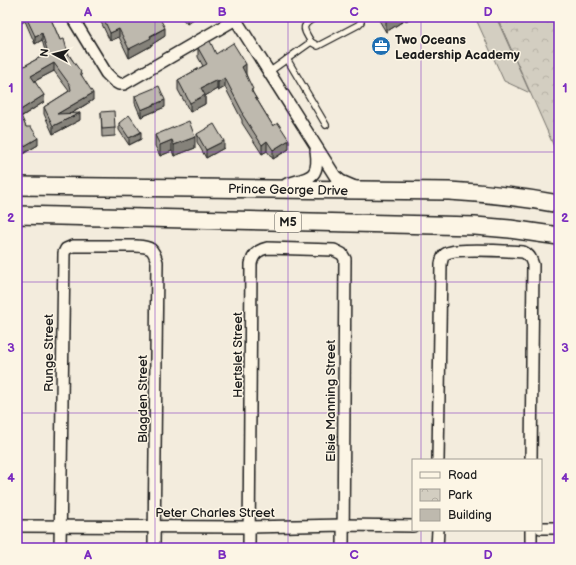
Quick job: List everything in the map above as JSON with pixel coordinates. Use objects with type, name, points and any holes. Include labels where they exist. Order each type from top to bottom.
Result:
[{"type":"main road","name":"Prince George Drive","points":[[17,186],[482,192],[516,196],[559,204]]},
{"type":"main road","name":"M5","points":[[17,216],[475,226],[559,236]]},
{"type":"street","points":[[72,17],[106,74],[118,84],[124,84],[235,18],[335,176],[341,181],[352,186],[369,190]]},
{"type":"street","points":[[271,189],[304,180],[312,175],[318,164],[316,147]]},
{"type":"street","name":"Runge Street","points":[[60,548],[64,253],[66,249],[73,246],[142,246],[154,252]]},
{"type":"street","name":"Hertslet Street","points":[[249,548],[252,259],[255,253],[261,249],[268,248],[334,250],[342,254]]},
{"type":"street","points":[[438,459],[440,272],[442,257],[449,252],[470,251],[513,252],[527,254],[531,257],[533,265],[531,459]]},
{"type":"street","name":"Blagden Street","points":[[154,252],[157,262],[154,548]]},
{"type":"street","name":"Elsie Manning Street","points":[[342,254],[345,258],[343,548]]},
{"type":"street","name":"Peter Charles Street","points":[[17,526],[249,528],[344,525],[412,526]]},
{"type":"street","points":[[542,528],[559,528]]},
{"type":"street","points":[[437,548],[438,531]]},
{"type":"street","points":[[531,531],[531,548]]},
{"type":"lane","points":[[316,17],[304,25],[311,42],[316,45],[321,45],[358,25],[361,22],[361,17]]},
{"type":"lane","points":[[269,72],[311,42]]},
{"type":"lane","points":[[287,59],[326,125]]},
{"type":"green space","points":[[475,17],[496,17],[530,93],[504,81]]},
{"type":"green space","points":[[497,17],[559,17],[559,158]]},
{"type":"building","points":[[26,17],[50,17],[60,40],[64,39],[68,54],[81,72],[80,73],[93,93],[57,114],[80,113],[53,126],[44,107],[71,90],[70,85],[54,63],[31,76],[44,95],[19,111],[26,127],[31,127],[38,138],[21,148],[19,141],[17,141],[17,70],[48,53],[42,33],[35,36]]},
{"type":"building","points":[[103,17],[159,17],[165,28],[150,36],[151,38],[129,49],[119,29],[110,33]]},
{"type":"building","points":[[210,41],[216,54],[233,43],[246,64],[242,67],[253,89],[251,90],[273,126],[278,123],[289,140],[273,150],[267,141],[262,145],[242,114],[243,113],[225,78],[218,82],[217,80],[201,88],[205,95],[190,103],[178,80],[207,64],[198,48]]},
{"type":"building","points":[[159,86],[165,100],[141,110],[135,96]]},
{"type":"building","points":[[114,111],[115,128],[102,129],[101,112]]},
{"type":"building","points":[[129,115],[141,132],[129,138],[119,123]]},
{"type":"building","points":[[189,121],[195,137],[174,145],[172,140],[160,145],[155,135]]},
{"type":"building","points":[[214,124],[224,141],[206,150],[197,134]]},
{"type":"place","name":"Two Oceans Leadership Academy","points":[[381,46]]}]
